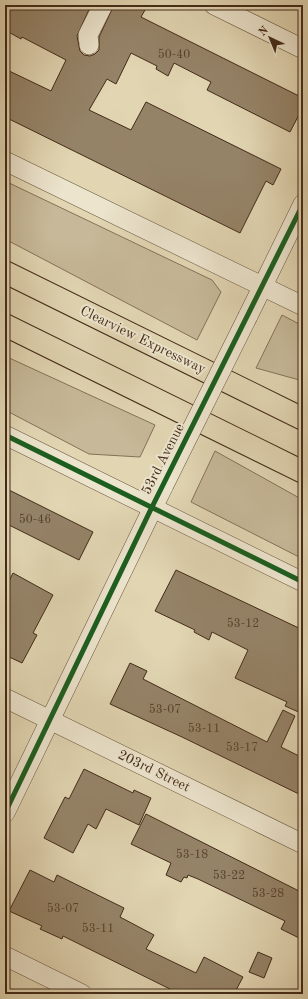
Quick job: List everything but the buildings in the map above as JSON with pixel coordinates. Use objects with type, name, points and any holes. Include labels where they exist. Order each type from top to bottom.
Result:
[{"type":"highway","name":"Clearview Expressway","points":[[5,272],[303,419]]},
{"type":"highway","points":[[5,325],[303,472]]},
{"type":"street","points":[[89,45],[88,35],[103,5]]},
{"type":"street","points":[[214,5],[303,49]]},
{"type":"street","points":[[5,161],[303,306]]},
{"type":"street","name":"53rd Avenue","points":[[5,813],[152,507],[303,204]]},
{"type":"street","points":[[5,435],[303,582]]},
{"type":"street","name":"203rd Street","points":[[5,698],[303,844]]},
{"type":"street","points":[[5,956],[82,994]]},
{"type":"shaded area","points":[[5,181],[212,280],[221,292],[197,340],[5,239]]},
{"type":"shaded area","points":[[282,315],[303,326],[303,381],[256,368]]},
{"type":"shaded area","points":[[5,356],[155,425],[140,457],[89,454],[5,410]]},
{"type":"shaded area","points":[[215,451],[303,500],[303,559],[191,502]]},
{"type":"cycle path","points":[[5,813],[152,507],[303,204]]},
{"type":"cycle path","points":[[5,435],[303,582]]}]
